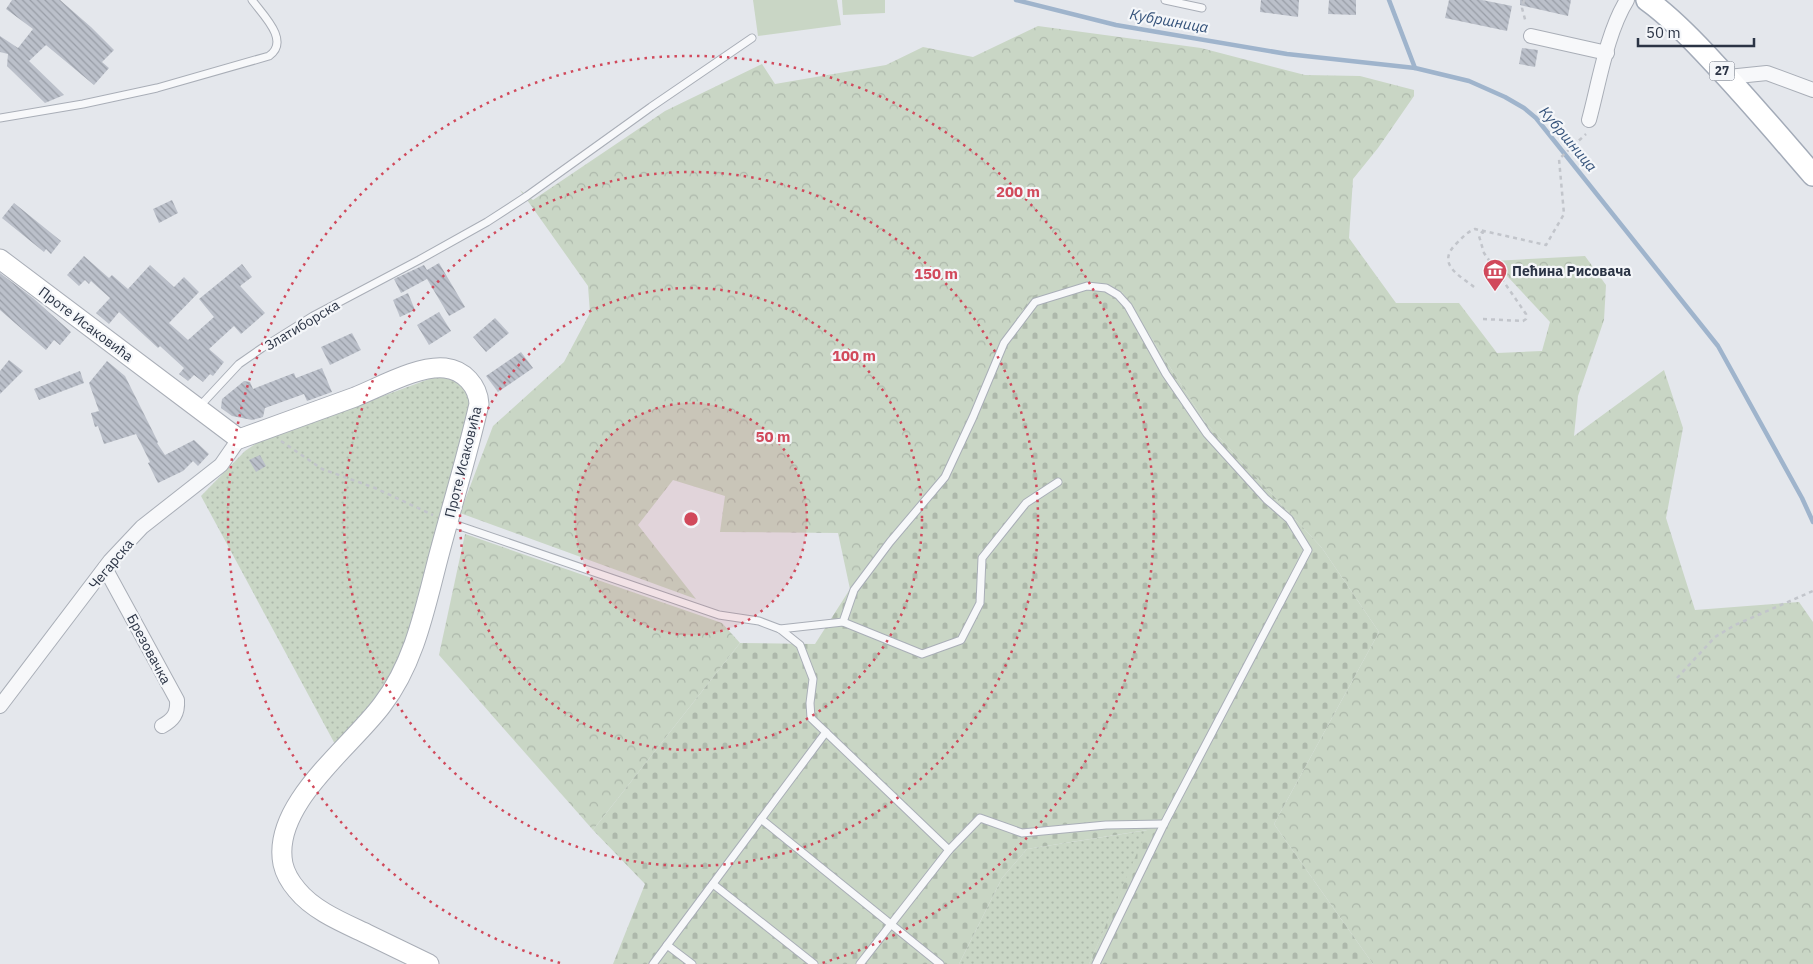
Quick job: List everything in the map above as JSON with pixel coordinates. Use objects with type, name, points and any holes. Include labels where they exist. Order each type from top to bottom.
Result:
[{"type":"main road","name":"27","points":[[1647,0],[1670,17],[1728,77],[1813,175]]},
{"type":"street","points":[[1589,120],[1620,10],[1627,0]]},
{"type":"street","points":[[1531,36],[1607,53]]},
{"type":"street","points":[[1728,77],[1767,73],[1813,90]]},
{"type":"street","name":"Проте Исаковића","points":[[0,260],[239,439],[418,371],[445,368],[461,373],[471,382],[479,404],[416,639],[398,682],[382,706],[312,782],[291,816],[283,838],[283,863],[288,877],[298,892],[346,924],[428,964]]},
{"type":"street","name":"Чегарска","points":[[0,706],[105,568],[142,527],[221,465],[239,439]]},
{"type":"street","name":"Брезовачка","points":[[105,568],[177,700],[178,711],[170,722],[162,726]]},
{"type":"lane","points":[[0,118],[83,104],[157,88],[269,56],[276,49],[277,37],[266,18],[252,0]]},
{"type":"lane","points":[[1165,0],[1202,8]]},
{"type":"lane","name":"Златиборска","points":[[198,408],[240,364],[262,348],[313,316],[478,227],[527,196],[651,107],[752,38]]},
{"type":"lane","points":[[843,622],[854,590],[890,542],[945,477],[1004,343],[1035,302],[1087,286],[1106,288],[1118,295],[1128,306],[1166,374],[1207,434],[1266,499],[1290,519],[1308,550],[1164,824],[1096,964]]},
{"type":"lane","points":[[780,629],[843,622],[922,654],[961,640],[980,603],[982,558],[1026,503],[1058,482]]},
{"type":"lane","points":[[448,522],[719,615],[759,621],[780,629],[800,645],[813,679],[810,703],[811,718],[948,850]]},
{"type":"lane","points":[[653,964],[826,732]]},
{"type":"lane","points":[[860,964],[948,850],[980,818],[1022,833],[1106,825],[1164,824]]},
{"type":"lane","points":[[761,819],[940,964]]},
{"type":"lane","points":[[713,884],[814,964]]},
{"type":"lane","points":[[667,945],[692,964]]},
{"type":"path","points":[[1524,0],[1522,8],[1531,36]]},
{"type":"path","points":[[1474,287],[1451,267],[1448,256],[1450,250],[1469,231],[1475,229],[1546,245],[1564,214],[1559,159],[1585,135]]},
{"type":"path","points":[[1484,319],[1523,321],[1526,318],[1526,314],[1484,253],[1479,241],[1479,236],[1482,232],[1496,234]]},
{"type":"path","points":[[267,429],[290,448],[322,469],[375,488],[448,522]]},
{"type":"path","points":[[1676,678],[1715,637],[1734,625],[1813,591]]},
{"type":"green space","points":[[753,0],[837,0],[841,25],[758,36]]},
{"type":"green space","points":[[842,0],[885,0],[885,13],[843,15]]},
{"type":"green space","points":[[1038,26],[1201,48],[1305,75],[1360,76],[1414,90],[1414,96],[1378,148],[1353,179],[1349,238],[1396,303],[1459,303],[1497,353],[1542,351],[1550,322],[1493,261],[1585,256],[1606,285],[1604,320],[1578,396],[1574,436],[1664,370],[1683,428],[1666,518],[1695,610],[1799,602],[1813,622],[1813,964],[1373,964],[1274,824],[1379,632],[1322,548],[1205,422],[1122,292],[941,480],[850,589],[838,533],[720,532],[725,496],[673,480],[638,525],[696,599],[460,513],[493,426],[564,362],[590,313],[588,286],[520,190],[533,200],[665,111],[762,64],[775,84],[886,65],[923,47],[973,57]]},
{"type":"green space","points":[[1089,278],[1122,292],[1205,422],[1322,548],[1379,632],[1274,824],[1373,964],[1089,964],[1147,830],[1027,849],[1002,878],[959,964],[613,964],[645,884],[593,830],[740,643],[815,644],[850,589],[941,480],[1000,342],[1032,296]]},
{"type":"green space","points":[[440,375],[457,382],[470,395],[472,415],[410,639],[379,694],[336,746],[201,496],[245,451],[258,442]]},
{"type":"green space","points":[[465,534],[722,623],[740,643],[593,830],[439,655]]},
{"type":"green space","points":[[1148,830],[1089,964],[959,964],[1002,878],[1027,849]]},
{"type":"building","points":[[12,0],[60,0],[114,50],[102,62],[109,68],[94,85],[46,45],[29,61],[64,95],[45,103],[7,66],[8,54],[0,52],[0,36],[18,48],[33,29],[6,9]]},
{"type":"building","points":[[1261,0],[1299,0],[1298,17],[1260,12]]},
{"type":"building","points":[[1329,0],[1356,0],[1356,15],[1328,14]]},
{"type":"building","points":[[1449,0],[1482,0],[1512,6],[1507,31],[1445,18]]},
{"type":"building","points":[[1520,0],[1571,0],[1568,16],[1520,5]]},
{"type":"building","points":[[1522,48],[1538,50],[1535,67],[1519,64]]},
{"type":"building","points":[[172,200],[178,213],[159,223],[153,209]]},
{"type":"building","points":[[14,203],[61,241],[51,254],[46,249],[44,252],[2,218]]},
{"type":"building","points":[[84,256],[109,278],[112,275],[128,289],[150,265],[174,287],[184,277],[199,292],[169,323],[188,340],[214,317],[199,299],[242,264],[252,277],[240,286],[265,313],[241,334],[234,326],[209,349],[224,362],[213,376],[210,374],[203,382],[194,375],[188,381],[179,374],[184,368],[160,346],[158,348],[119,312],[109,324],[96,313],[110,298],[91,281],[89,284],[85,280],[79,286],[67,275]]},
{"type":"building","points":[[439,263],[465,307],[449,316],[427,279],[401,293],[394,279],[424,265],[427,270]]},
{"type":"building","points":[[0,273],[33,298],[71,332],[60,345],[54,340],[46,350],[0,310]]},
{"type":"building","points":[[408,293],[415,310],[400,317],[393,300]]},
{"type":"building","points":[[439,312],[451,331],[429,345],[417,325]]},
{"type":"building","points":[[495,318],[509,333],[486,352],[473,337]]},
{"type":"building","points":[[352,333],[361,350],[330,365],[321,347]]},
{"type":"building","points":[[521,352],[533,368],[498,392],[486,376]]},
{"type":"building","points":[[9,360],[23,371],[0,394],[0,371]]},
{"type":"building","points":[[107,361],[125,376],[157,443],[165,455],[194,440],[209,454],[198,466],[193,461],[183,471],[158,483],[136,434],[104,444],[98,426],[95,427],[91,413],[99,411],[89,383]]},
{"type":"building","points":[[322,368],[332,392],[307,401],[304,394],[265,408],[263,417],[252,420],[232,416],[221,408],[222,399],[244,381],[250,382],[253,389],[294,373],[296,378]]},
{"type":"building","points":[[80,371],[84,383],[39,400],[34,389]]},
{"type":"building","points":[[260,455],[266,466],[256,472],[249,460]]},
{"type":"waterway","name":"Кубршница","points":[[1016,0],[1116,25],[1287,54],[1415,68],[1469,81],[1505,97],[1524,108],[1536,118],[1718,346],[1802,498],[1813,522]]},
{"type":"waterway","points":[[1389,0],[1415,68]]},
{"type":"place","name":"Пећина Рисовача","points":[[1495,292]]}]
